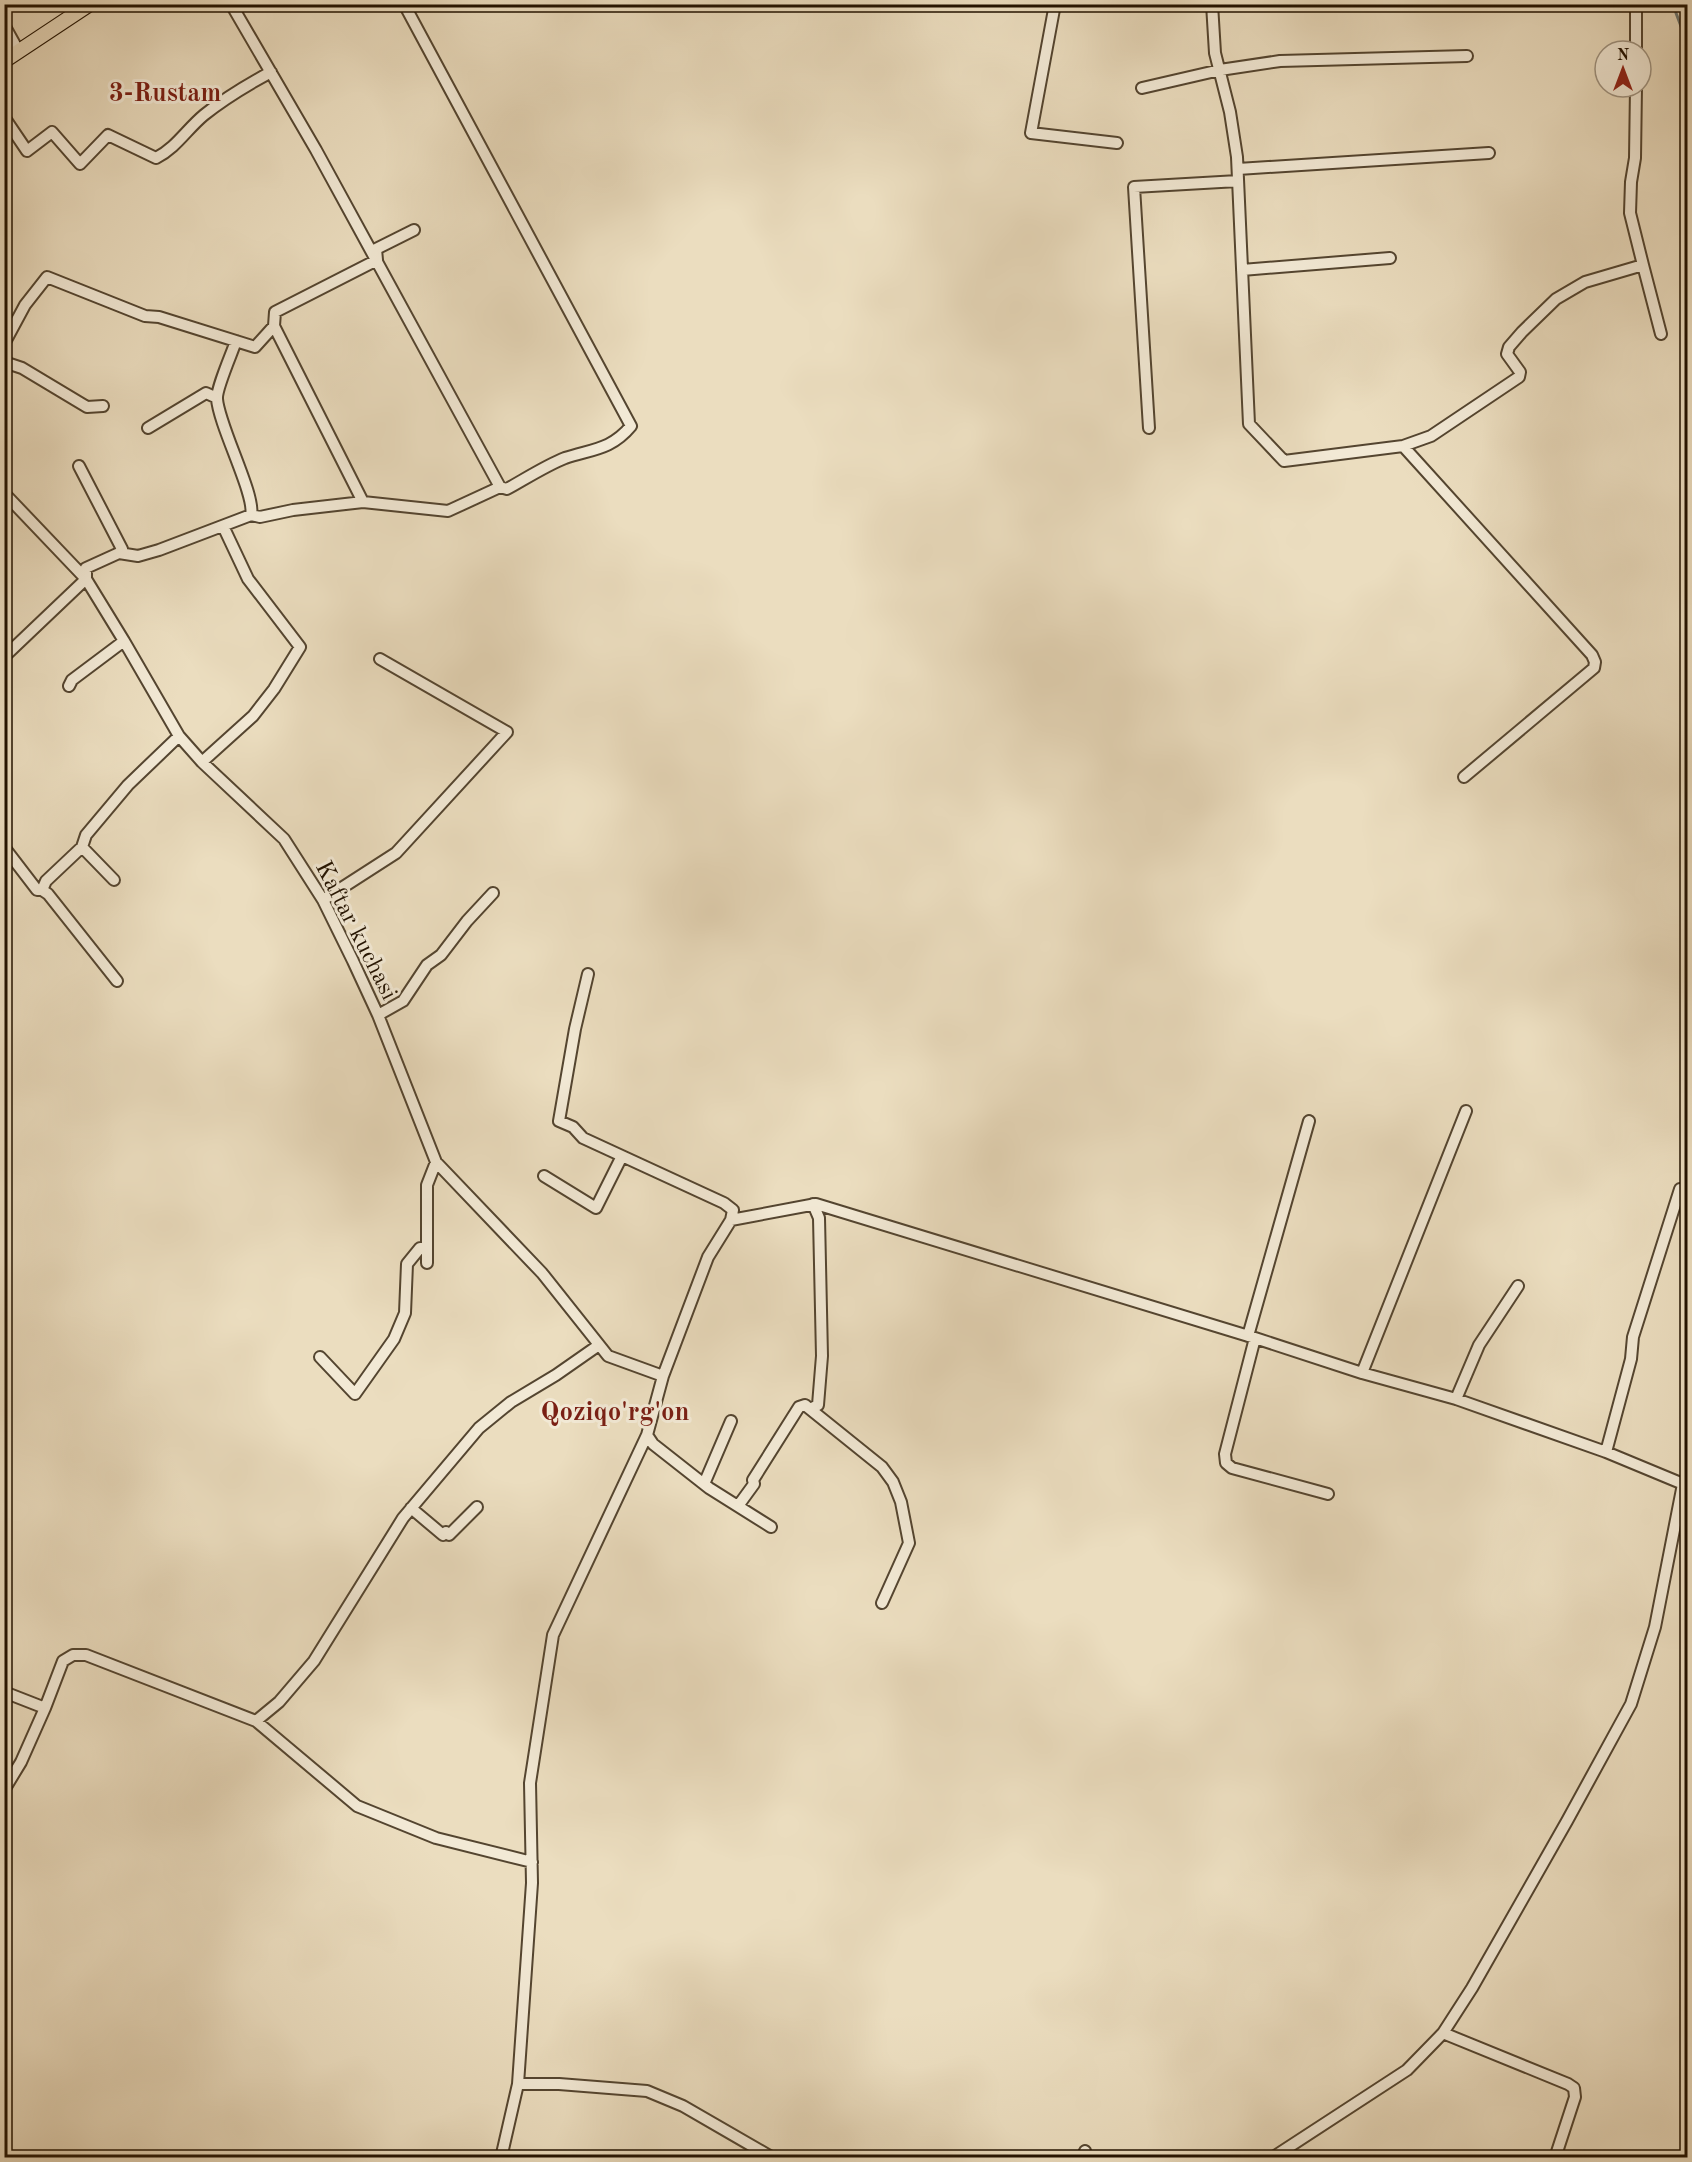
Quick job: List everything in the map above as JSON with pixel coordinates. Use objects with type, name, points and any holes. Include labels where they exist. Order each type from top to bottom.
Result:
[{"type":"main road","points":[[4,61],[90,4]]},
{"type":"street","points":[[231,4],[377,261],[500,487]]},
{"type":"street","points":[[4,657],[86,579],[86,568],[119,553],[138,556],[149,553],[251,515],[260,517],[292,510],[363,502],[448,512],[500,487],[507,489],[564,459],[593,452],[622,437],[631,426],[404,4]]},
{"type":"street","points":[[1055,4],[1031,133],[1117,143]]},
{"type":"street","points":[[1212,4],[1215,53],[1230,112],[1238,169],[1249,424],[1284,461],[1403,446],[1431,436],[1519,377],[1520,372],[1507,354],[1509,348],[1556,299],[1585,282],[1643,265]]},
{"type":"street","points":[[1636,4],[1636,39]]},
{"type":"street","points":[[4,25],[19,52]]},
{"type":"street","points":[[1142,88],[1220,70],[1280,61],[1467,56]]},
{"type":"street","points":[[4,117],[27,151],[52,132],[80,164],[108,135],[156,158],[168,152],[203,116],[238,90],[271,72]]},
{"type":"street","points":[[1636,99],[1635,158],[1631,182],[1630,213],[1661,334]]},
{"type":"street","points":[[1238,169],[1489,153]]},
{"type":"street","points":[[1149,428],[1134,187],[1238,181]]},
{"type":"street","points":[[377,261],[376,249],[414,230]]},
{"type":"street","points":[[1242,270],[1390,258]]},
{"type":"street","points":[[363,502],[274,326],[275,312],[377,261]]},
{"type":"street","points":[[4,344],[25,305],[47,277],[146,316],[159,317],[255,347],[274,326]]},
{"type":"street","points":[[236,341],[217,398],[230,444],[247,490],[251,515]]},
{"type":"street","points":[[4,362],[22,368],[87,407],[103,406]]},
{"type":"street","points":[[148,428],[206,393],[217,398]]},
{"type":"street","points":[[1403,446],[1595,662],[1594,668],[1464,777]]},
{"type":"street","points":[[79,466],[122,549],[119,553]]},
{"type":"street","name":"Kaftar kuchasi","points":[[4,493],[86,579],[179,736],[202,762],[284,839],[323,900],[378,1015],[436,1162],[542,1273],[608,1356],[663,1376]]},
{"type":"street","points":[[202,762],[253,716],[274,689],[300,647],[248,579],[223,526]]},
{"type":"street","points":[[69,686],[72,680],[124,641]]},
{"type":"street","points":[[323,900],[396,853],[507,732],[380,659]]},
{"type":"street","points":[[42,890],[46,880],[82,848],[86,836],[128,785],[179,736]]},
{"type":"street","points":[[4,848],[37,890],[48,894],[117,981]]},
{"type":"street","points":[[82,848],[114,880]]},
{"type":"street","points":[[378,1015],[403,1001],[427,965],[441,955],[467,921],[493,893]]},
{"type":"street","points":[[501,2157],[518,2084],[532,1883],[530,1783],[553,1635],[647,1435],[663,1376],[708,1257],[731,1220],[733,1210],[724,1203],[583,1138],[573,1127],[559,1121],[575,1029],[588,974]]},
{"type":"street","points":[[1362,1373],[1466,1111]]},
{"type":"street","points":[[1309,1121],[1252,1337],[1225,1454],[1226,1463],[1232,1468],[1328,1494]]},
{"type":"street","points":[[544,1176],[596,1208],[622,1156]]},
{"type":"street","points":[[427,1263],[427,1185],[436,1162]]},
{"type":"street","points":[[1606,1452],[1631,1359],[1633,1337],[1680,1189]]},
{"type":"street","points":[[810,1409],[818,1405],[822,1356],[819,1218],[813,1204]]},
{"type":"street","points":[[731,1220],[816,1204],[1252,1337],[1362,1373],[1456,1399],[1606,1452],[1685,1485],[1655,1626],[1631,1704],[1562,1832],[1472,1988],[1443,2033],[1407,2070],[1272,2157]]},
{"type":"street","points":[[320,1357],[355,1394],[358,1391],[394,1339],[405,1313],[407,1264],[420,1248],[427,1248]]},
{"type":"street","points":[[1456,1399],[1479,1345],[1518,1286]]},
{"type":"street","points":[[256,1720],[279,1702],[314,1661],[411,1508],[479,1428],[511,1402],[556,1375],[599,1345]]},
{"type":"street","points":[[738,1506],[754,1484],[753,1480],[799,1407],[805,1405],[882,1467],[893,1482],[901,1502],[909,1543],[882,1603]]},
{"type":"street","points":[[704,1484],[731,1421]]},
{"type":"street","points":[[647,1435],[654,1444],[704,1484],[771,1527]]},
{"type":"street","points":[[411,1508],[443,1535],[446,1532],[449,1535],[477,1507]]},
{"type":"street","points":[[4,1790],[21,1762],[63,1661],[73,1655],[86,1655],[256,1720],[357,1806],[436,1838],[532,1862]]},
{"type":"street","points":[[4,1692],[45,1708]]},
{"type":"street","points":[[1443,2033],[1574,2088],[1575,2097],[1555,2157]]},
{"type":"street","points":[[518,2084],[559,2084],[647,2091],[683,2106],[773,2157]]},
{"type":"waterway","points":[[1675,4],[1687,42],[1688,71]]},
{"type":"waterway","points":[[1688,110],[1682,136],[1688,154]]},
{"type":"district","name":"3-Rustam","points":[[165,92]]},
{"type":"district","name":"Qoziqo'rg'on","points":[[615,1411]]}]
